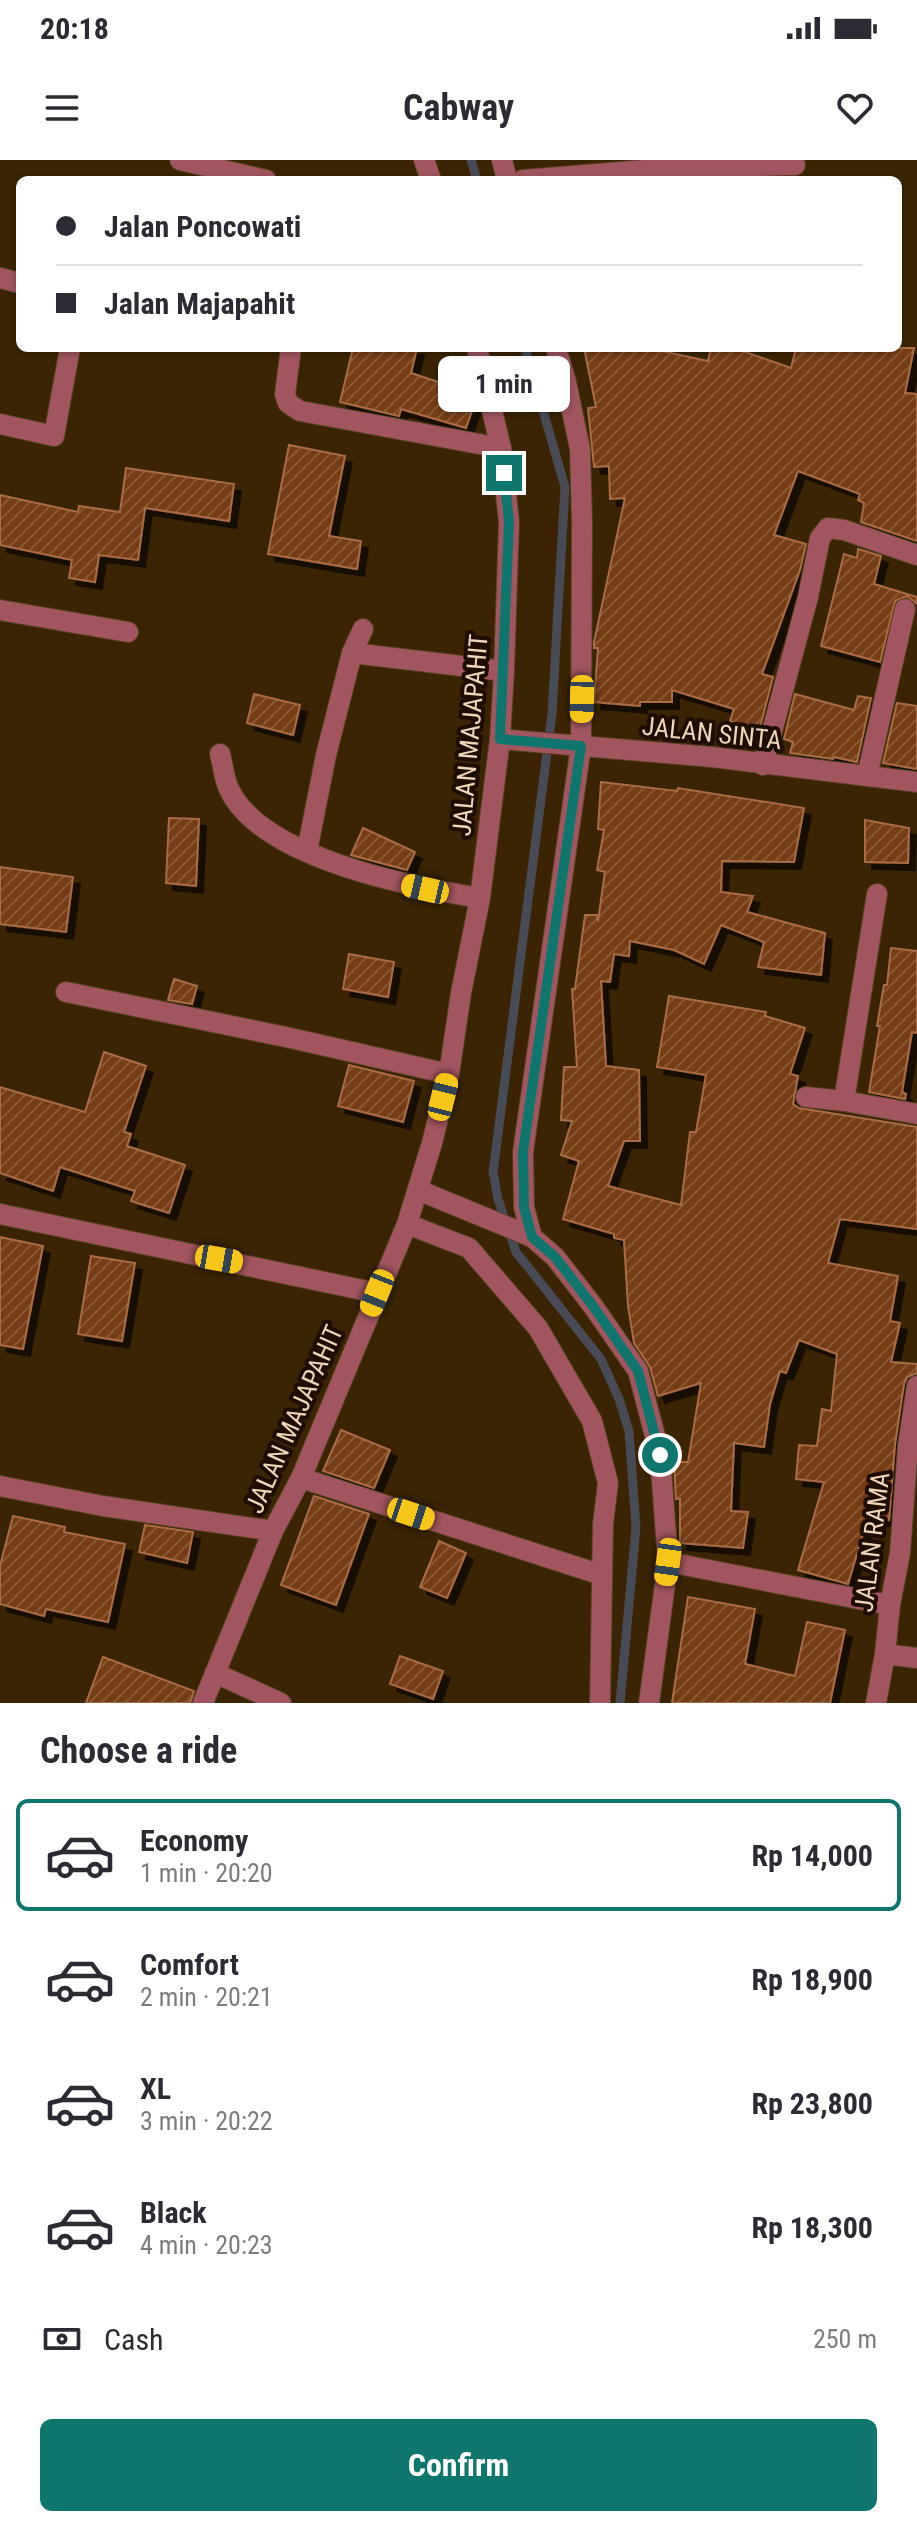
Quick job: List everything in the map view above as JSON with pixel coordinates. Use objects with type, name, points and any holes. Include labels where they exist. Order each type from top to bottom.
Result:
[{"type":"street","points":[[180,160],[249,176]]},
{"type":"street","points":[[572,176],[645,170],[796,168]]},
{"type":"street","points":[[0,424],[54,436],[69,352]]},
{"type":"street","points":[[290,352],[285,394],[288,403],[300,411],[501,448]]},
{"type":"street","name":"JALAN MAJAPAHIT","points":[[203,1703],[273,1531],[301,1478],[407,1224],[449,1074],[480,898],[500,739],[504,671],[509,522],[501,448],[478,352]]},
{"type":"street","points":[[524,1234],[523,1152],[573,746],[582,521],[580,449],[557,352]]},
{"type":"street","points":[[763,765],[808,597],[820,538],[828,528],[844,530],[917,555]]},
{"type":"street","points":[[867,776],[905,609]]},
{"type":"street","points":[[0,610],[128,632]]},
{"type":"street","points":[[307,851],[326,755],[352,653],[363,629]]},
{"type":"street","points":[[352,653],[504,671]]},
{"type":"street","name":"JALAN SINTA","points":[[500,739],[712,757],[917,782]]},
{"type":"street","points":[[220,754],[228,788],[241,808],[260,826],[307,851],[363,874],[480,898]]},
{"type":"street","points":[[844,1101],[877,894]]},
{"type":"street","points":[[66,992],[449,1074]]},
{"type":"street","points":[[806,1097],[917,1114]]},
{"type":"street","points":[[418,1190],[524,1234],[555,1257],[638,1371],[660,1455],[668,1562],[649,1703]]},
{"type":"street","points":[[0,1214],[377,1293]]},
{"type":"street","points":[[407,1224],[469,1248],[538,1328],[592,1421],[608,1483],[603,1524],[600,1703]]},
{"type":"street","name":"JALAN RAMA","points":[[876,1703],[890,1605],[908,1555],[908,1446],[917,1386]]},
{"type":"street","points":[[301,1478],[602,1575]]},
{"type":"street","points":[[0,1486],[103,1506],[273,1531]]},
{"type":"street","points":[[668,1562],[890,1605]]},
{"type":"street","points":[[885,1654],[917,1658]]},
{"type":"street","points":[[215,1673],[281,1703]]},
{"type":"building","points":[[902,348],[914,348],[905,393],[917,394],[917,541],[861,522],[864,503],[858,500],[860,494],[798,471],[774,535],[806,544],[800,570],[762,674],[773,677],[759,731],[730,721],[734,709],[672,690],[672,702],[640,702],[640,706],[594,702],[598,648],[594,648],[594,642],[625,498],[610,499],[609,466],[594,467],[588,408],[596,407],[585,352],[666,352],[708,361],[710,352],[745,352],[791,368],[795,352],[902,352]]},
{"type":"building","points":[[352,352],[416,352],[411,373],[475,394],[476,399],[466,428],[401,409],[399,416],[340,402]]},
{"type":"building","points":[[289,445],[345,456],[329,536],[361,541],[357,569],[268,554]]},
{"type":"building","points":[[126,468],[234,484],[229,521],[145,508],[138,560],[99,555],[95,582],[69,578],[72,560],[0,545],[0,495],[78,512],[79,506],[120,512]]},
{"type":"building","points":[[858,549],[881,556],[874,584],[917,597],[917,604],[907,596],[895,601],[880,662],[821,646],[844,554],[857,558]]},
{"type":"building","points":[[254,694],[300,705],[293,735],[247,723]]},
{"type":"building","points":[[795,694],[854,710],[858,696],[871,698],[857,762],[790,753],[793,742],[784,739]]},
{"type":"building","points":[[897,703],[917,706],[917,769],[883,763]]},
{"type":"building","points":[[601,782],[677,791],[678,788],[804,808],[794,862],[722,861],[721,892],[753,896],[747,912],[825,933],[821,975],[758,967],[764,942],[721,925],[704,964],[674,950],[630,941],[629,956],[614,954],[610,982],[601,981],[606,1066],[639,1070],[640,1141],[624,1141],[608,1186],[681,1205],[690,1132],[696,1132],[706,1075],[657,1067],[669,996],[766,1012],[765,1016],[805,1028],[790,1074],[798,1076],[793,1104],[799,1108],[917,1127],[917,1229],[840,1219],[828,1263],[898,1276],[890,1321],[900,1323],[891,1362],[917,1364],[917,1373],[907,1377],[904,1384],[889,1520],[868,1517],[848,1584],[798,1570],[824,1482],[796,1479],[799,1445],[817,1446],[822,1409],[831,1411],[837,1354],[799,1340],[786,1373],[780,1371],[770,1404],[764,1447],[734,1443],[731,1511],[748,1512],[743,1548],[680,1543],[680,1499],[676,1499],[674,1462],[688,1462],[701,1383],[658,1396],[650,1367],[634,1343],[624,1240],[614,1238],[614,1234],[563,1219],[579,1161],[561,1155],[572,1121],[561,1120],[564,1067],[577,1067],[572,989],[575,989],[585,915],[597,915],[598,921],[605,872],[597,870],[604,830],[598,829]]},
{"type":"building","points":[[169,818],[199,819],[196,886],[166,883]]},
{"type":"building","points":[[865,820],[909,828],[908,863],[865,862]]},
{"type":"building","points":[[363,828],[415,852],[407,870],[351,855]]},
{"type":"building","points":[[0,867],[73,877],[66,932],[0,924]]},
{"type":"building","points":[[891,948],[917,951],[917,1033],[912,1032],[902,1092],[906,1094],[905,1099],[869,1092]]},
{"type":"building","points":[[349,954],[394,962],[388,997],[343,989]]},
{"type":"building","points":[[174,979],[197,986],[192,1004],[168,1000]]},
{"type":"building","points":[[104,1052],[146,1066],[124,1132],[131,1134],[127,1146],[185,1165],[169,1213],[131,1201],[135,1191],[60,1167],[53,1191],[0,1173],[0,1087],[85,1112]]},
{"type":"building","points":[[349,1065],[414,1081],[403,1122],[338,1106]]},
{"type":"building","points":[[0,1237],[43,1246],[23,1349],[0,1345]]},
{"type":"building","points":[[91,1256],[135,1263],[122,1341],[78,1334]]},
{"type":"building","points":[[341,1430],[390,1450],[374,1488],[323,1471]]},
{"type":"building","points":[[314,1496],[369,1514],[336,1605],[281,1585]]},
{"type":"building","points":[[13,1516],[65,1527],[64,1532],[125,1544],[108,1622],[46,1609],[44,1616],[0,1604],[0,1566]]},
{"type":"building","points":[[145,1525],[193,1532],[187,1563],[139,1552]]},
{"type":"building","points":[[439,1541],[466,1553],[447,1598],[420,1587]]},
{"type":"building","points":[[688,1597],[755,1609],[745,1664],[795,1676],[807,1622],[845,1630],[830,1703],[672,1703]]},
{"type":"building","points":[[400,1656],[443,1671],[433,1699],[390,1684]]},
{"type":"building","points":[[103,1657],[194,1691],[190,1703],[86,1703]]},
{"type":"waterway","points":[[471,160],[476,176]]},
{"type":"waterway","points":[[526,352],[565,487],[552,714],[493,1172],[498,1199],[516,1252],[601,1359],[629,1431],[636,1527],[620,1703]]},
{"type":"route","points":[[504,473],[509,522],[500,739],[581,746],[523,1152],[524,1207],[532,1237],[555,1257],[638,1371],[660,1455]]}]
